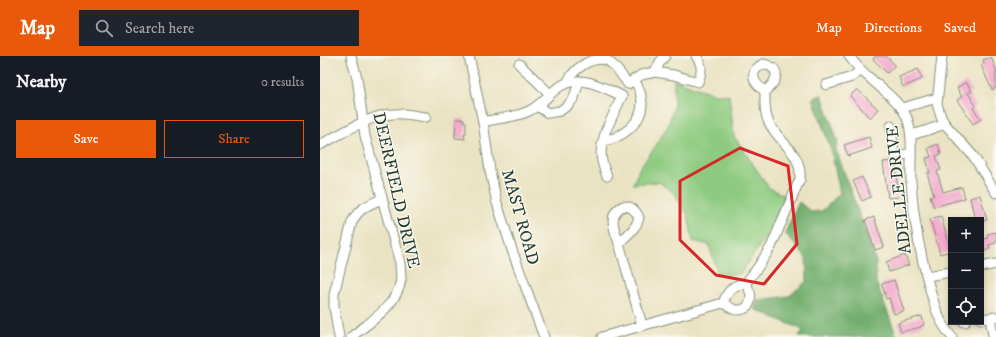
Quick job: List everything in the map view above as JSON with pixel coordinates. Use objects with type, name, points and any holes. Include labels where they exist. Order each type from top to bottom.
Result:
[{"type":"street","name":"DEERFIELD DRIVE","points":[[351,56],[357,78],[366,136],[400,263],[400,280],[395,296],[387,307],[351,337]]},
{"type":"street","name":"MAST ROAD","points":[[469,56],[500,215],[544,337]]},
{"type":"street","points":[[655,72],[665,56]]},
{"type":"street","points":[[607,176],[600,153],[603,141],[606,130],[631,81],[647,73],[655,72],[674,75],[698,82],[702,71],[701,65],[696,56]]},
{"type":"street","name":"ADELLE DRIVE","points":[[849,56],[861,70],[902,108],[909,124],[911,135],[910,154],[912,187],[920,251],[938,315],[943,326],[952,337]]},
{"type":"street","points":[[942,56],[937,98],[939,110],[945,124],[974,157],[996,193]]},
{"type":"street","points":[[568,82],[572,73],[578,67],[587,60],[599,57],[609,61],[639,90],[642,102],[638,118],[627,131],[612,140],[603,141]]},
{"type":"street","points":[[519,64],[550,94]]},
{"type":"street","points":[[826,85],[852,77],[861,70]]},
{"type":"street","points":[[483,122],[522,114],[537,106],[550,94],[568,82],[579,81],[593,83],[622,96]]},
{"type":"street","points":[[537,106],[548,113],[560,111],[574,98],[579,81]]},
{"type":"street","points":[[745,284],[771,247],[800,179],[800,167],[794,155],[769,122],[765,109],[765,91]]},
{"type":"street","points":[[902,108],[937,98]]},
{"type":"street","points":[[320,145],[378,117],[394,114],[426,117]]},
{"type":"street","points":[[911,135],[945,124]]},
{"type":"street","points":[[891,126],[894,154],[910,154]]},
{"type":"street","points":[[339,337],[334,307],[334,294],[352,222],[357,213],[368,205],[382,199]]},
{"type":"street","points":[[618,242],[642,325]]},
{"type":"street","points":[[984,266],[996,264]]},
{"type":"street","points":[[927,276],[948,272]]},
{"type":"street","points":[[602,337],[723,303],[738,310],[749,305],[752,294],[750,288],[745,284],[740,283],[731,288],[726,294],[723,303]]},
{"type":"street","points":[[989,318],[993,334],[996,334]]},
{"type":"highlighted area","points":[[740,148],[788,166],[797,244],[764,284],[716,275],[680,240],[680,181]]},
{"type":"green space","points":[[674,80],[715,94],[729,95],[734,136],[769,188],[785,196],[765,238],[740,274],[718,274],[709,245],[693,241],[688,215],[674,193],[659,182],[633,184],[640,167],[668,126],[674,106]]},
{"type":"green space","points":[[822,95],[838,142],[836,149],[876,262],[876,282],[897,337],[799,337],[803,330],[754,309],[758,300],[789,296],[807,281],[806,258],[785,233],[799,202],[811,212],[822,211],[840,193],[831,150],[813,98]]},
{"type":"building","points":[[876,56],[886,56],[895,65],[887,73],[873,59]]},
{"type":"building","points":[[991,57],[996,69],[996,88],[992,90],[981,65],[984,64],[983,60]]},
{"type":"building","points":[[918,69],[922,79],[903,87],[899,77]]},
{"type":"building","points":[[966,82],[972,91],[968,93],[976,106],[973,108],[981,119],[973,124],[957,100],[962,97],[957,88]]},
{"type":"building","points":[[857,89],[878,109],[870,118],[850,96]]},
{"type":"building","points":[[456,119],[464,119],[464,122],[466,122],[466,133],[464,133],[465,139],[455,138]]},
{"type":"building","points":[[869,137],[872,148],[848,156],[844,145]]},
{"type":"building","points":[[938,144],[941,154],[936,156],[941,170],[937,171],[943,192],[962,187],[965,198],[934,207],[930,196],[934,195],[927,173],[930,173],[926,158],[931,157],[928,148]]},
{"type":"building","points":[[894,161],[899,197],[888,198],[883,162]]},
{"type":"building","points":[[862,177],[871,197],[862,201],[853,181]]},
{"type":"building","points":[[980,195],[987,220],[984,221],[984,217],[974,217],[970,198]]},
{"type":"building","points":[[941,216],[948,240],[948,252],[940,254],[930,219]]},
{"type":"building","points":[[874,217],[884,247],[875,250],[865,220]]},
{"type":"building","points":[[996,232],[996,243],[989,245],[990,249],[984,251],[984,239],[988,238],[987,234]]},
{"type":"building","points":[[905,255],[909,265],[889,272],[886,262]]},
{"type":"building","points":[[894,280],[904,311],[894,314],[889,298],[886,299],[882,284]]},
{"type":"building","points":[[922,316],[924,325],[901,332],[898,323]]}]
